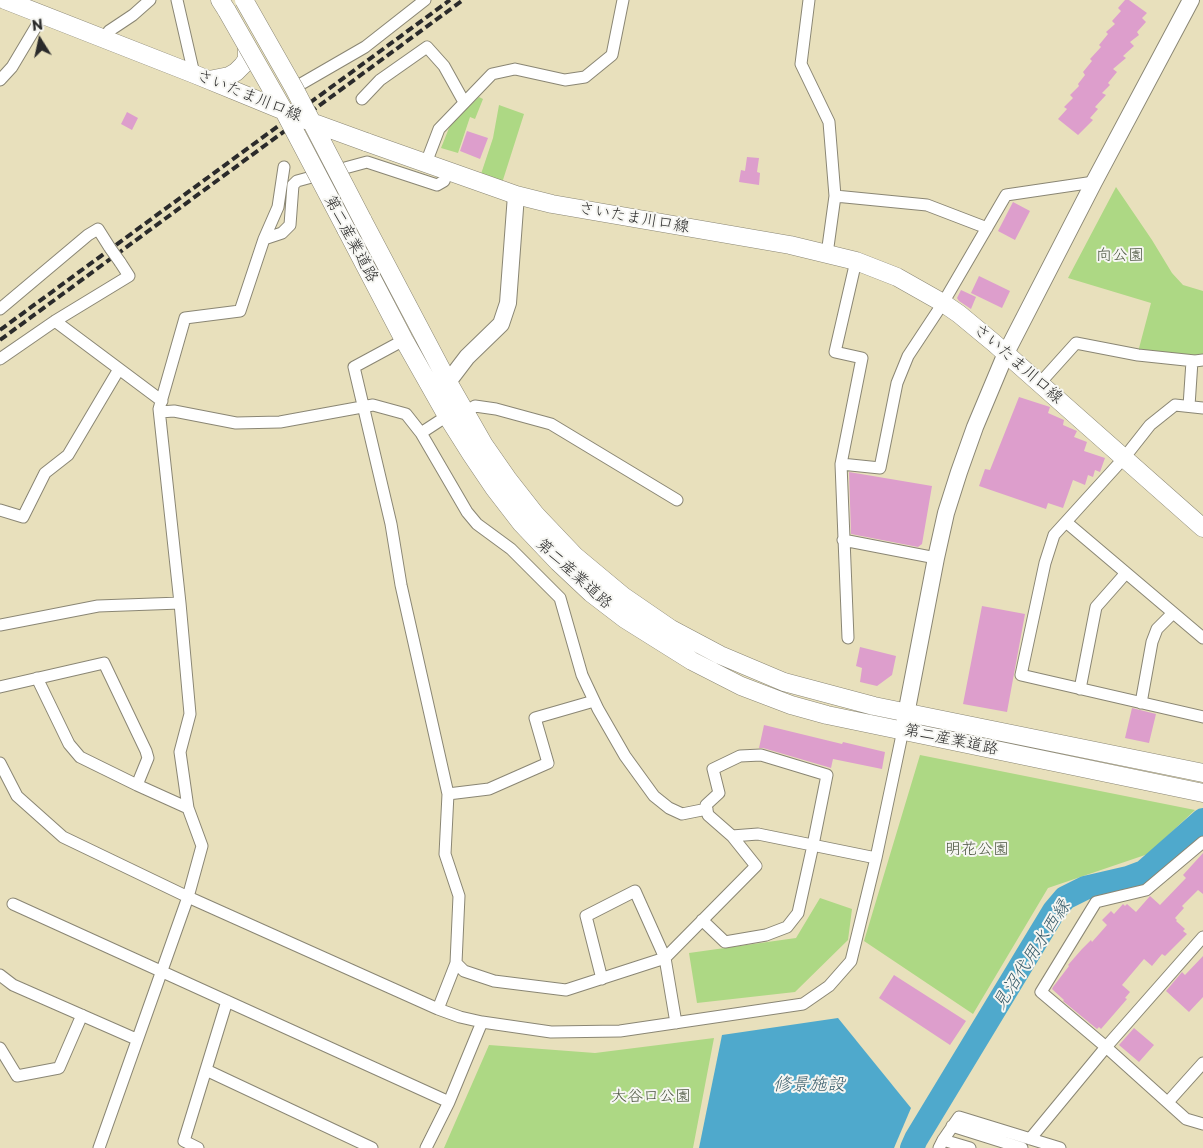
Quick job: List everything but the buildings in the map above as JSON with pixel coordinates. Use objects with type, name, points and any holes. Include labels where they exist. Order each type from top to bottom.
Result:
[{"type":"main road","name":"さいたま川口線","points":[[5,0],[311,122],[516,194],[583,210],[790,245],[856,261],[897,278],[959,314],[1006,353],[1203,528]]},
{"type":"main road","name":"第二産業道路","points":[[244,0],[294,88],[448,382],[484,445],[536,515],[575,556],[623,596],[671,629],[720,654],[784,682],[874,706],[1203,773]]},
{"type":"main road","name":"第二産業道路","points":[[224,6],[284,111],[404,340],[470,454],[521,524],[591,593],[625,619],[692,661],[741,686],[791,705],[827,715],[1203,793]]},
{"type":"main road","points":[[202,77],[229,76],[236,72],[246,59],[247,47]]},
{"type":"street","points":[[106,40],[109,31],[133,15],[150,0]]},
{"type":"street","points":[[177,0],[202,77]]},
{"type":"street","points":[[294,88],[365,47],[426,0]]},
{"type":"street","points":[[426,163],[439,129],[492,74],[515,69],[565,80],[585,77],[612,55],[623,0]]},
{"type":"street","points":[[809,0],[801,64],[829,122],[835,196],[827,254]]},
{"type":"street","points":[[0,763],[16,796],[63,836],[188,897],[438,1010],[460,1017],[551,1032],[620,1031],[803,1004],[829,986],[851,961],[876,858],[946,514],[975,427],[1006,353],[1191,0]]},
{"type":"street","points":[[0,80],[12,67],[43,15]]},
{"type":"street","points":[[362,98],[380,80],[427,47],[444,66],[464,102]]},
{"type":"street","points":[[264,239],[282,233],[290,225],[293,185],[296,181],[367,162],[437,185],[444,181],[448,171]]},
{"type":"street","points":[[99,1148],[136,1039],[188,897],[202,846],[188,808],[180,752],[190,714],[161,407],[185,318],[240,311],[264,239],[278,207],[284,167]]},
{"type":"street","points":[[841,464],[880,468],[897,382],[908,356],[943,303],[1006,196],[1094,182]]},
{"type":"street","points":[[448,382],[467,357],[501,324],[508,303],[516,194]]},
{"type":"street","points":[[835,196],[927,205],[987,228]]},
{"type":"street","points":[[0,309],[5,298],[88,234],[98,229],[129,276],[0,359]]},
{"type":"street","points":[[848,638],[841,464],[862,358],[835,352],[856,261]]},
{"type":"street","points":[[55,322],[119,369],[161,407],[174,411],[236,423],[280,422],[373,405],[406,414],[421,433],[467,512],[477,524],[511,549],[560,598],[582,675],[594,701],[625,756],[654,796],[669,808],[682,814],[707,809]]},
{"type":"street","points":[[404,340],[354,368],[391,524],[401,585],[448,794],[445,854],[460,896],[456,963],[438,1010]]},
{"type":"street","points":[[1040,383],[1076,342],[1138,355],[1197,360],[1189,406]]},
{"type":"street","points":[[0,510],[23,517],[45,473],[68,456],[119,369]]},
{"type":"street","points":[[1203,408],[1175,405],[1150,425],[1124,458],[1054,535],[1045,563],[1021,675],[1203,717]]},
{"type":"street","points":[[465,412],[475,406],[496,409],[550,424],[677,500]]},
{"type":"street","points":[[421,433],[447,416]]},
{"type":"street","points":[[1066,522],[1203,638]]},
{"type":"street","points":[[843,540],[936,558]]},
{"type":"street","points":[[1080,689],[1096,607],[1126,573]]},
{"type":"street","points":[[0,625],[98,606],[180,603]]},
{"type":"street","points":[[1141,703],[1152,642],[1157,629],[1173,613]]},
{"type":"street","points":[[0,687],[104,663],[148,758],[137,785]]},
{"type":"street","points":[[38,678],[69,744],[80,757],[188,808]]},
{"type":"street","points":[[448,794],[489,789],[548,763],[535,718],[594,701]]},
{"type":"street","points":[[456,963],[464,971],[494,981],[566,990],[665,958],[702,920],[756,866],[732,836],[708,815],[706,805],[719,793],[713,769],[740,756],[761,755],[826,775],[798,913],[787,927],[766,935],[725,942],[702,920]]},
{"type":"street","points":[[732,836],[758,834],[876,858]]},
{"type":"street","points":[[1203,842],[1146,890],[1096,902],[1041,992],[1186,1119],[1203,1124]]},
{"type":"street","points":[[602,979],[586,916],[635,891],[665,958],[676,1023]]},
{"type":"street","points":[[13,904],[450,1102]]},
{"type":"street","points":[[1030,1138],[1106,1047],[1203,937]]},
{"type":"street","points":[[0,975],[13,984],[136,1039]]},
{"type":"street","points":[[198,1148],[184,1141],[227,1001]]},
{"type":"street","points":[[0,1048],[18,1076],[59,1068],[82,1015]]},
{"type":"street","points":[[426,1148],[450,1102],[482,1022]]},
{"type":"street","points":[[1168,1102],[1203,1063]]},
{"type":"street","points":[[206,1070],[372,1148]]},
{"type":"street","points":[[956,1122],[1030,1138],[1060,1148]]},
{"type":"street","points":[[956,1122],[941,1144],[970,1148]]},
{"type":"street","points":[[956,1122],[1022,1148]]},
{"type":"green space","points":[[479,97],[483,99],[475,119],[470,117],[458,153],[441,148],[451,123]]},
{"type":"green space","points":[[499,105],[524,114],[502,183],[481,174],[493,138]]},
{"type":"green space","name":"向公園","points":[[1116,187],[1172,273],[1183,285],[1203,291],[1203,355],[1170,355],[1138,352],[1151,303],[1068,278]]},
{"type":"green space","name":"明花公園","points":[[920,755],[1195,810],[1148,854],[1048,888],[973,1014],[864,941]]},
{"type":"green space","points":[[820,898],[852,909],[848,940],[795,992],[697,1003],[689,953],[796,938]]},
{"type":"green space","name":"大谷口公園","points":[[714,1038],[693,1148],[444,1148],[489,1045],[595,1053]]},
{"type":"water","name":"修景施設","points":[[838,1018],[911,1108],[894,1148],[699,1148],[722,1035]]},
{"type":"waterway","name":"見沼代用水西縁","points":[[912,1148],[1054,911],[1065,898],[1085,888],[1128,878],[1144,872],[1203,820]]},
{"type":"railway","points":[[0,330],[450,0]]},
{"type":"railway","points":[[0,340],[463,0]]}]
